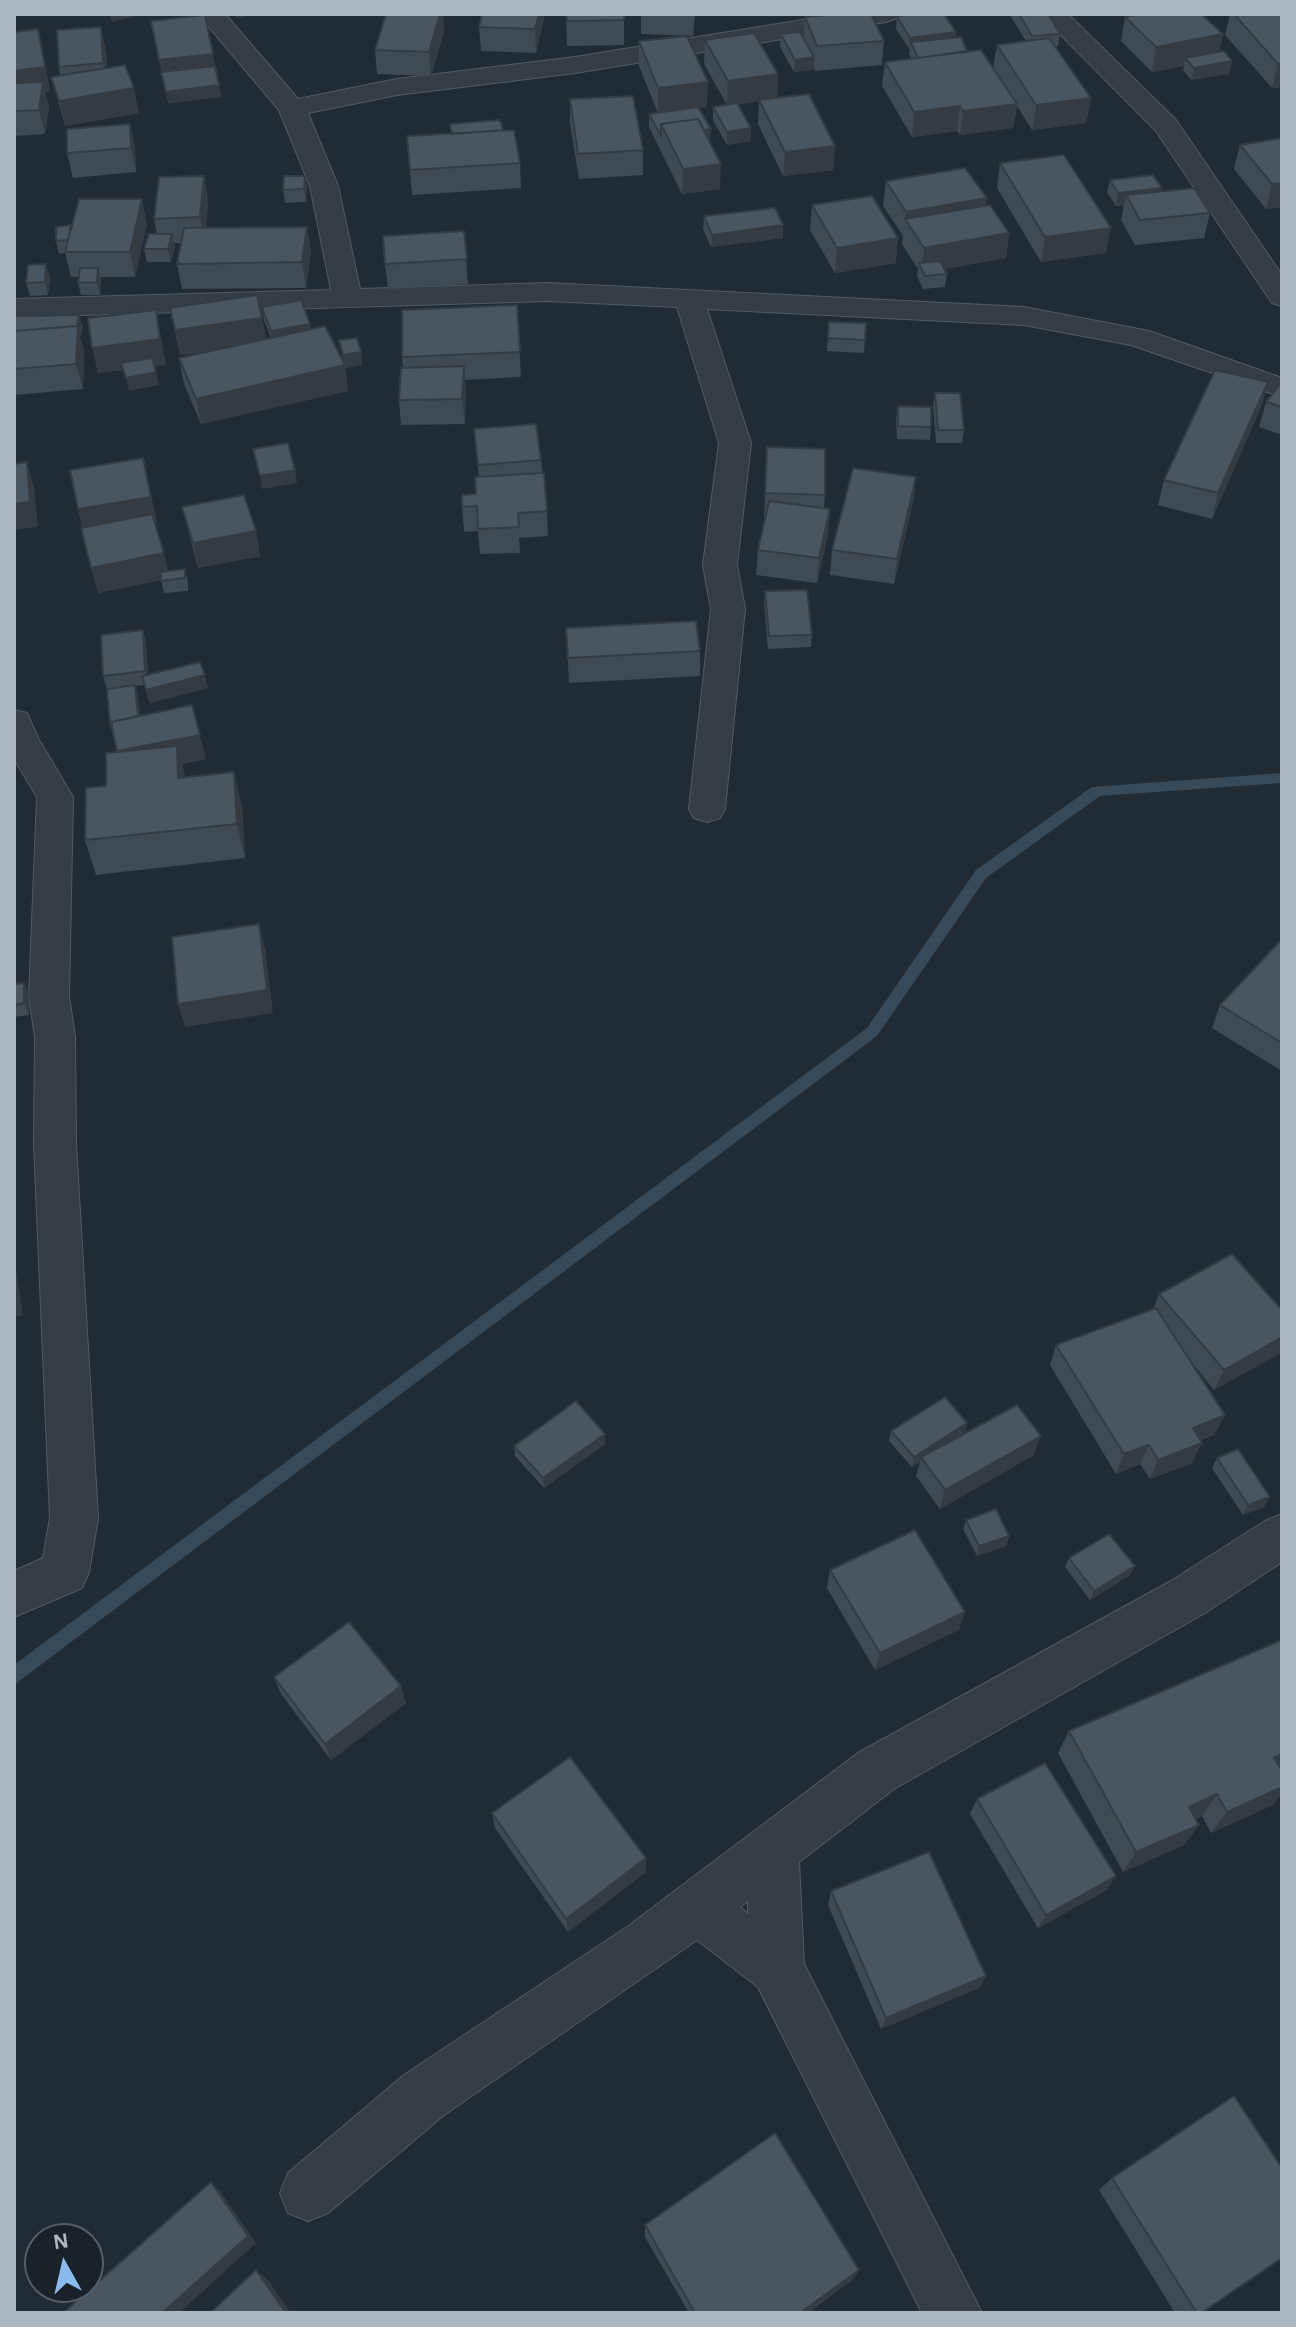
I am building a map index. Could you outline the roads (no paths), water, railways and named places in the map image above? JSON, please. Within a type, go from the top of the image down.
[{"type":"street","points":[[211,14],[292,108],[324,186],[347,298]]},
{"type":"street","points":[[292,108],[397,87],[575,65],[886,14]]},
{"type":"street","points":[[1053,14],[1166,126],[1282,297]]},
{"type":"street","points":[[14,308],[548,292],[1024,316],[1138,337],[1282,388]]},
{"type":"street","points":[[689,298],[735,443],[720,565],[728,609],[707,809]]},
{"type":"street","points":[[14,722],[20,739],[55,797],[49,996],[55,1037],[56,1176],[74,1518],[65,1572],[14,1594]]},
{"type":"street","points":[[308,2193],[424,2095],[646,1946],[876,1771],[1188,1597],[1282,1536]]},
{"type":"street","points":[[772,1850],[777,1968],[953,2313]]},
{"type":"street","points":[[696,1907],[777,1968]]},
{"type":"waterway","points":[[14,1676],[872,1032],[981,874],[1097,791],[1282,778]]}]
